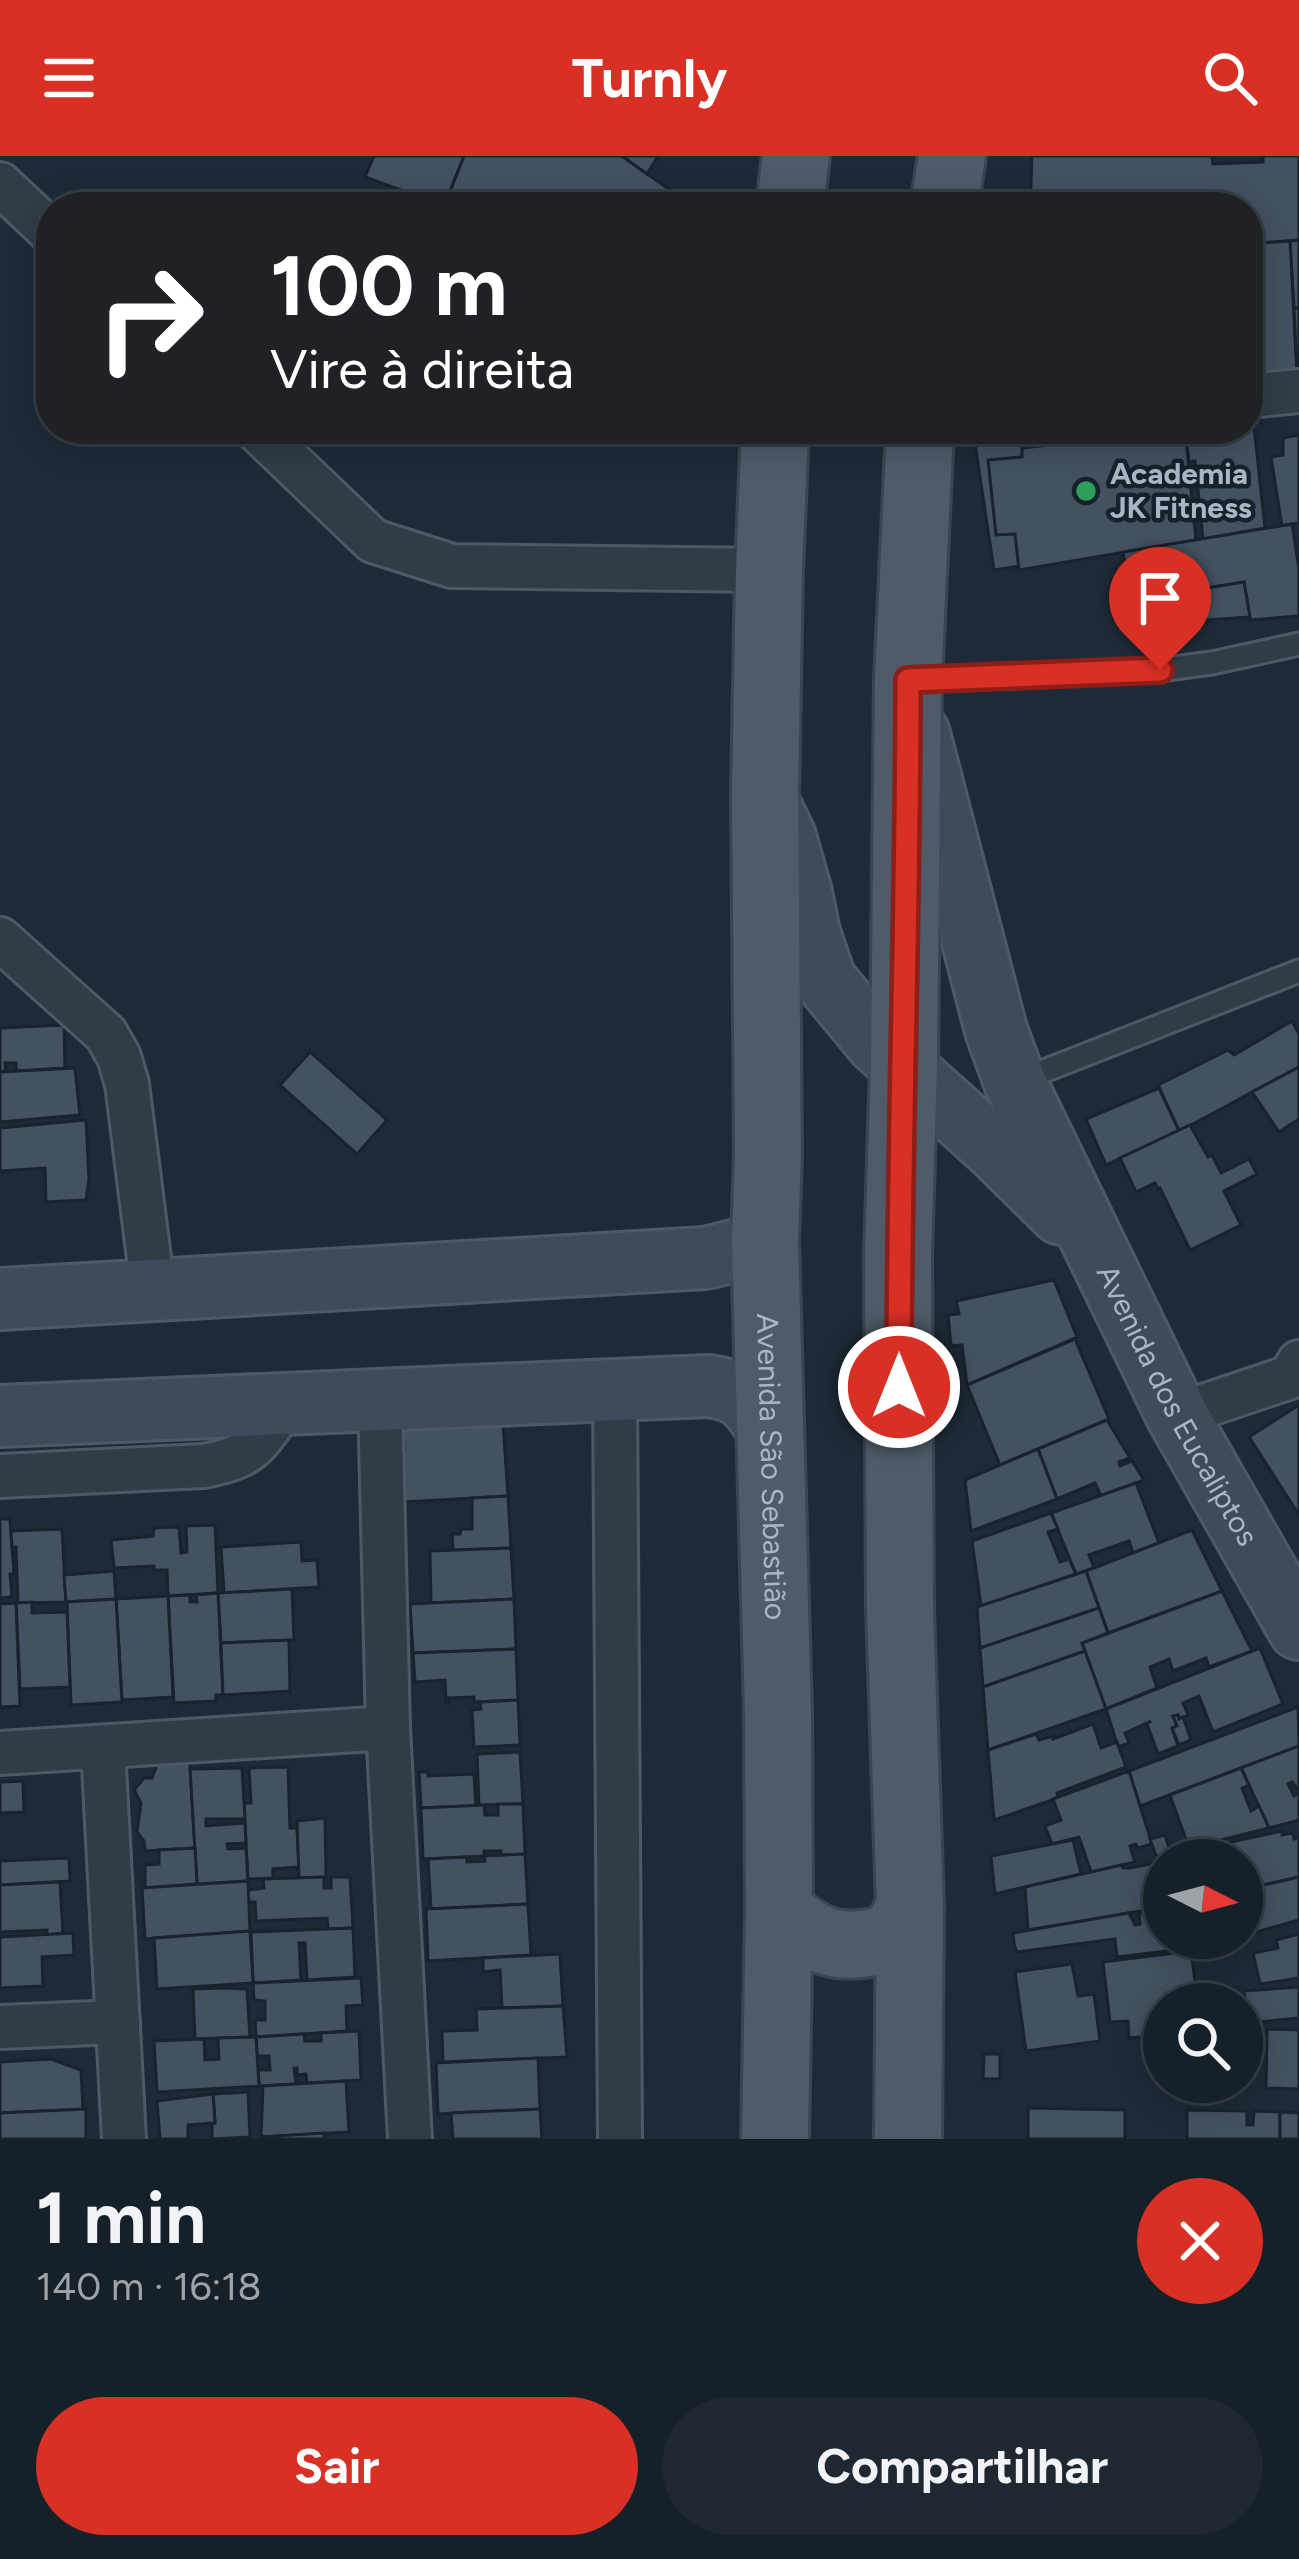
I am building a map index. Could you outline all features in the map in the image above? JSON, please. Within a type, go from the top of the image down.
[{"type":"main road","points":[[792,192],[796,156]]},
{"type":"main road","points":[[946,192],[952,156]]},
{"type":"main road","name":"Avenida São Sebastião","points":[[774,444],[765,796],[765,1240],[778,1711],[775,2139]]},
{"type":"main road","points":[[908,2139],[910,1906],[900,1609],[898,1254],[908,687],[919,444]]},
{"type":"main road","points":[[779,1912],[817,1938],[848,1946],[895,1933],[910,1906]]},
{"type":"street","points":[[0,184],[36,218]]},
{"type":"street","points":[[1263,395],[1299,391]]},
{"type":"street","points":[[272,444],[373,541],[452,566],[769,570]]},
{"type":"street","points":[[908,687],[996,1030],[1015,1082],[1092,1244]]},
{"type":"street","name":"Avenida São Sebastião","points":[[765,796],[785,837],[825,980],[877,1043],[1092,1244]]},
{"type":"street","points":[[0,939],[18,973],[106,1034],[119,1057],[127,1084],[153,1290]]},
{"type":"street","points":[[0,1300],[705,1258],[765,1240]]},
{"type":"street","name":"Avenida dos Eucaliptos","points":[[1092,1244],[1177,1415],[1299,1629]]},
{"type":"street","points":[[1177,1415],[1296,1373]]},
{"type":"street","points":[[0,1416],[707,1386],[745,1396],[770,1432]]},
{"type":"street","points":[[614,1390],[620,2139]]},
{"type":"street","points":[[380,1399],[388,1728],[410,2139]]},
{"type":"street","points":[[0,1476],[229,1461],[250,1452],[287,1403]]},
{"type":"street","points":[[0,1754],[388,1728]]},
{"type":"street","points":[[103,1748],[124,2139]]},
{"type":"street","points":[[0,2027],[118,2022]]},
{"type":"lane","points":[[908,687],[1160,670],[1299,644]]},
{"type":"lane","points":[[1015,1082],[1299,970]]},
{"type":"building","points":[[374,156],[464,156],[450,192],[406,192],[365,177]]},
{"type":"building","points":[[464,156],[622,156],[673,192],[450,192]]},
{"type":"building","points":[[622,156],[658,156],[647,174]]},
{"type":"building","points":[[1032,156],[1212,156],[1213,164],[1299,156],[1299,240],[1263,243],[1263,192],[1031,192]]},
{"type":"building","points":[[1299,240],[1299,308],[1294,308],[1290,241]]},
{"type":"building","points":[[1290,241],[1297,374],[1263,376],[1263,243]]},
{"type":"building","points":[[1294,308],[1299,308],[1299,374],[1297,374]]},
{"type":"building","points":[[1299,435],[1299,523],[1282,526],[1271,457],[1283,455],[1283,438]]},
{"type":"building","name":"Academia JK Fitness","points":[[975,444],[1181,444],[1197,539],[994,570]]},
{"type":"building","name":"Academia JK Fitness","points":[[1186,444],[1196,540],[1019,570],[1015,534],[996,535],[988,460],[1022,457],[1022,448]]},
{"type":"building","points":[[1187,444],[1256,444],[1265,528],[1203,539],[1195,461],[1189,462]]},
{"type":"building","points":[[1292,524],[1299,616],[1250,620],[1244,582],[1201,589],[1206,624],[1136,630],[1123,552]]},
{"type":"building","points":[[1244,582],[1250,617],[1206,620],[1201,589]]},
{"type":"building","points":[[1292,1021],[1299,1034],[1299,1067],[1180,1131],[1139,1149],[1179,1131],[1158,1085],[1228,1050],[1234,1055]]},
{"type":"building","points":[[64,1025],[65,1068],[16,1071],[16,1063],[5,1063],[6,1071],[0,1072],[0,1028]]},
{"type":"building","points":[[310,1052],[387,1120],[357,1154],[280,1085]]},
{"type":"building","points":[[1299,1067],[1299,1119],[1279,1132],[1252,1092]]},
{"type":"building","points":[[75,1068],[80,1115],[0,1122],[0,1072]]},
{"type":"building","points":[[1159,1088],[1179,1131],[1106,1165],[1086,1119]]},
{"type":"building","points":[[86,1120],[86,1200],[46,1202],[45,1168],[0,1171],[0,1128]]},
{"type":"building","points":[[1190,1125],[1221,1173],[1249,1159],[1257,1174],[1224,1191],[1241,1225],[1190,1250],[1160,1188],[1155,1183],[1136,1192],[1120,1158]]},
{"type":"building","points":[[1054,1280],[1077,1337],[967,1385],[962,1345],[951,1346],[948,1315],[959,1314],[956,1301]]},
{"type":"building","points":[[1075,1339],[1109,1419],[1000,1465],[967,1385]]},
{"type":"building","points":[[1299,1405],[1299,1515],[1249,1437]]},
{"type":"building","points":[[1107,1420],[1130,1458],[1119,1462],[1120,1466],[1132,1461],[1144,1480],[1101,1496],[1095,1483],[1057,1499],[1038,1449]]},
{"type":"building","points":[[503,1423],[508,1496],[404,1502],[403,1426]]},
{"type":"building","points":[[1038,1449],[1057,1499],[971,1531],[965,1480]]},
{"type":"building","points":[[1136,1483],[1159,1543],[1133,1553],[1129,1541],[1089,1555],[1094,1568],[1076,1574],[1051,1513]]},
{"type":"building","points":[[508,1496],[511,1548],[453,1550],[452,1534],[472,1529],[472,1498]]},
{"type":"building","points":[[1051,1513],[1058,1529],[1048,1532],[1060,1562],[1069,1559],[1076,1574],[981,1606],[972,1541]]},
{"type":"building","points":[[0,1519],[10,1519],[14,1574],[10,1574],[12,1597],[0,1598]]},
{"type":"building","points":[[215,1525],[218,1593],[168,1596],[167,1570],[114,1568],[111,1540],[153,1536],[154,1528],[179,1527],[181,1553],[187,1552],[186,1526]]},
{"type":"building","points":[[62,1529],[66,1602],[18,1603],[11,1531]]},
{"type":"building","points":[[1192,1530],[1222,1591],[1108,1633],[1086,1571]]},
{"type":"building","points":[[301,1542],[302,1561],[317,1560],[319,1587],[224,1593],[221,1547]]},
{"type":"building","points":[[511,1548],[514,1599],[431,1603],[430,1551]]},
{"type":"building","points":[[114,1571],[116,1599],[66,1602],[64,1575]]},
{"type":"building","points":[[1086,1571],[1099,1608],[980,1648],[977,1607]]},
{"type":"building","points":[[292,1589],[294,1640],[221,1643],[218,1593]]},
{"type":"building","points":[[1222,1591],[1252,1651],[1209,1667],[1206,1658],[1173,1671],[1169,1659],[1150,1667],[1157,1688],[1106,1709],[1082,1643]]},
{"type":"building","points":[[218,1593],[223,1695],[216,1695],[216,1701],[174,1703],[168,1596],[190,1595],[190,1602],[197,1602],[196,1595]]},
{"type":"building","points":[[168,1596],[173,1697],[122,1700],[116,1599]]},
{"type":"building","points":[[116,1599],[122,1702],[71,1705],[67,1602]]},
{"type":"building","points":[[514,1599],[516,1649],[413,1653],[410,1604]]},
{"type":"building","points":[[32,1602],[32,1613],[67,1612],[70,1687],[20,1689],[16,1603]]},
{"type":"building","points":[[16,1603],[20,1706],[0,1707],[0,1604]]},
{"type":"building","points":[[1099,1608],[1108,1633],[1082,1643],[1085,1651],[983,1687],[980,1648]]},
{"type":"building","points":[[289,1640],[290,1691],[223,1695],[221,1643]]},
{"type":"building","points":[[1260,1648],[1283,1704],[1213,1732],[1199,1696],[1183,1703],[1188,1715],[1173,1716],[1178,1746],[1158,1754],[1147,1724],[1151,1721],[1125,1733],[1129,1743],[1118,1747],[1106,1709]]},
{"type":"building","points":[[516,1649],[518,1700],[448,1698],[449,1703],[446,1702],[445,1680],[415,1682],[413,1653]]},
{"type":"building","points":[[1085,1651],[1106,1709],[988,1750],[983,1687]]},
{"type":"building","points":[[518,1700],[520,1745],[474,1747],[472,1710],[481,1709],[480,1702]]},
{"type":"building","points":[[1298,1707],[1299,1746],[1140,1806],[1129,1771]]},
{"type":"building","points":[[1178,1715],[1191,1740],[1179,1745],[1172,1728],[1177,1726],[1173,1716]]},
{"type":"building","points":[[1093,1724],[1101,1748],[1117,1742],[1126,1767],[994,1820],[988,1750],[1036,1734],[1039,1740],[1053,1739]]},
{"type":"building","points":[[1299,1746],[1299,1791],[1292,1782],[1288,1784],[1294,1796],[1299,1793],[1299,1820],[1269,1828],[1241,1768]]},
{"type":"building","points":[[520,1752],[523,1804],[479,1805],[477,1754]]},
{"type":"building","points":[[190,1763],[195,1848],[145,1851],[137,1832],[141,1803],[134,1790],[144,1778],[152,1778],[157,1765]]},
{"type":"building","points":[[288,1767],[290,1828],[297,1828],[299,1867],[273,1869],[273,1878],[248,1879],[244,1807],[251,1803],[249,1768]]},
{"type":"building","points":[[242,1768],[245,1819],[206,1819],[206,1826],[245,1823],[246,1843],[227,1844],[228,1849],[246,1848],[248,1881],[197,1884],[190,1769]]},
{"type":"building","points":[[1241,1768],[1249,1785],[1242,1788],[1251,1811],[1259,1806],[1269,1828],[1225,1839],[1186,1839],[1170,1795]]},
{"type":"building","points":[[1129,1771],[1150,1839],[1143,1839],[1143,1847],[1130,1846],[1135,1862],[1091,1872],[1079,1837],[1052,1844],[1045,1826],[1061,1820],[1053,1799]]},
{"type":"building","points":[[419,1772],[428,1772],[428,1776],[474,1774],[476,1806],[421,1808]]},
{"type":"building","points":[[23,1781],[24,1812],[0,1813],[0,1782]]},
{"type":"building","points":[[498,1804],[523,1804],[525,1854],[484,1851],[484,1856],[423,1859],[421,1808],[484,1805],[485,1815],[498,1815]]},
{"type":"building","points":[[325,1818],[326,1877],[299,1878],[297,1821]]},
{"type":"building","points":[[1282,1831],[1282,1835],[1299,1837],[1299,1877],[1263,1885],[1263,1839],[1245,1839]]},
{"type":"building","points":[[1073,1840],[1081,1874],[995,1894],[991,1856]]},
{"type":"building","points":[[195,1848],[197,1884],[145,1888],[145,1865],[159,1864],[159,1850]]},
{"type":"building","points":[[525,1854],[528,1904],[431,1909],[428,1859],[467,1857],[467,1862],[485,1861],[484,1856]]},
{"type":"building","points":[[69,1858],[70,1881],[0,1885],[0,1861]]},
{"type":"building","points":[[1122,1865],[1143,1865],[1143,1911],[1028,1930],[1025,1887]]},
{"type":"building","points":[[324,1877],[324,1888],[331,1888],[331,1877],[350,1877],[353,1928],[328,1929],[327,1918],[256,1921],[255,1902],[249,1902],[248,1890],[264,1888],[263,1879]]},
{"type":"building","points":[[1299,1877],[1299,1920],[1263,1930],[1263,1885]]},
{"type":"building","points":[[248,1881],[250,1931],[145,1939],[142,1888]]},
{"type":"building","points":[[60,1882],[63,1933],[0,1932],[0,1885]]},
{"type":"building","points":[[528,1904],[531,1955],[428,1961],[426,1909]]},
{"type":"building","points":[[1129,1913],[1135,1925],[1140,1924],[1139,1914],[1143,1913],[1143,1954],[1117,1957],[1115,1939],[1017,1952],[1014,1944],[1013,1933]]},
{"type":"building","points":[[353,1928],[355,1977],[307,1980],[305,1946],[298,1946],[300,1980],[253,1983],[251,1932]]},
{"type":"building","points":[[353,1928],[355,1977],[307,1980],[305,1943],[299,1943],[301,1980],[253,1983],[251,1932]]},
{"type":"building","points":[[250,1931],[253,1983],[157,1989],[154,1938]]},
{"type":"building","points":[[73,1933],[74,1955],[42,1957],[43,1986],[0,1988],[0,1937]]},
{"type":"building","points":[[1299,1934],[1299,1978],[1260,1983],[1254,1959],[1263,1959],[1263,1951],[1278,1948],[1276,1940]]},
{"type":"building","points":[[560,1954],[563,2006],[502,2008],[500,1970],[483,1972],[483,1958]]},
{"type":"building","points":[[1143,1957],[1192,1959],[1195,1983],[1143,1983],[1143,2037],[1129,2038],[1128,2021],[1110,2022],[1103,1962]]},
{"type":"building","points":[[1072,1964],[1078,1996],[1094,1994],[1100,2041],[1026,2051],[1015,1972]]},
{"type":"building","points":[[361,1978],[363,2005],[346,2006],[347,2031],[256,2037],[255,2020],[265,2020],[265,2001],[254,2000],[253,1983]]},
{"type":"building","points":[[1299,1987],[1299,2018],[1263,2022],[1263,1990]]},
{"type":"building","points":[[193,1989],[247,1989],[250,2037],[195,2039]]},
{"type":"building","points":[[563,2006],[567,2057],[443,2062],[442,2031],[477,2030],[476,2009]]},
{"type":"building","points":[[1267,2029],[1299,2030],[1299,2089],[1266,2088]]},
{"type":"building","points":[[359,2031],[361,2080],[307,2083],[306,2074],[297,2075],[294,2068],[296,2084],[259,2086],[258,2070],[270,2070],[269,2056],[257,2056],[256,2037],[304,2034],[305,2041],[321,2041],[321,2033]]},
{"type":"building","points":[[256,2037],[259,2086],[157,2092],[154,2041],[204,2039],[205,2060],[219,2059],[218,2038]]},
{"type":"building","points":[[984,2054],[1000,2054],[1000,2079],[983,2079]]},
{"type":"building","points":[[538,2058],[540,2109],[438,2114],[436,2063]]},
{"type":"building","points":[[51,2059],[81,2070],[83,2109],[0,2113],[0,2062]]},
{"type":"building","points":[[346,2081],[349,2132],[261,2137],[263,2086]]},
{"type":"building","points":[[248,2092],[250,2137],[212,2139],[213,2094]]},
{"type":"building","points":[[213,2094],[215,2123],[188,2125],[188,2139],[160,2139],[157,2101]]},
{"type":"building","points":[[1028,2108],[1125,2110],[1125,2139],[1028,2139]]},
{"type":"building","points":[[86,2109],[86,2139],[0,2139],[0,2113]]},
{"type":"building","points":[[540,2109],[542,2139],[453,2139],[451,2113]]},
{"type":"building","points":[[1187,2110],[1247,2111],[1247,2125],[1253,2125],[1254,2111],[1280,2112],[1280,2139],[1187,2139]]},
{"type":"building","points":[[1280,2112],[1299,2113],[1299,2139],[1280,2139]]},
{"type":"building","points":[[324,2133],[325,2139],[261,2139],[261,2137]]},
{"type":"place","name":"Academia JK Fitness","points":[[1086,491]]},
{"type":"route","points":[[899,1387],[908,680],[1160,670]]}]
